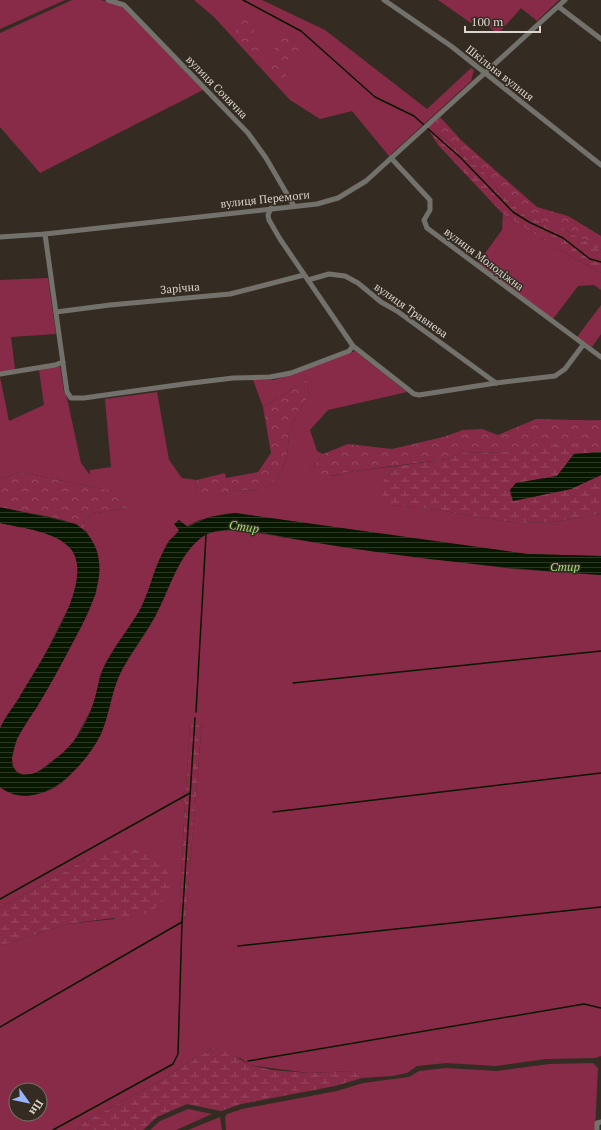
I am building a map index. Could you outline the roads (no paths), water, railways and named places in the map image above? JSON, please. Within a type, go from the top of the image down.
[{"type":"street","name":"вулиця Сонячна","points":[[108,0],[124,5],[248,133],[266,158],[294,206]]},
{"type":"street","name":"Шкільна вулиця","points":[[384,0],[485,72],[601,165]]},
{"type":"street","name":"вулиця Перемоги","points":[[0,237],[45,234],[317,204],[338,198],[366,181],[565,0]]},
{"type":"street","points":[[559,7],[601,39]]},
{"type":"street","name":"вулиця Молодіжна","points":[[391,158],[430,200],[430,210],[424,220],[427,228],[601,358]]},
{"type":"street","points":[[271,208],[268,215],[269,220],[353,346],[414,394],[419,395],[496,383],[555,376],[565,369],[583,345]]},
{"type":"street","points":[[45,234],[67,392],[71,398],[74,399],[234,378],[270,377],[291,373],[349,350],[353,346]]},
{"type":"street","name":"Зарічна","points":[[56,312],[110,305],[230,294],[304,274]]},
{"type":"street","name":"вулиця Травнева","points":[[308,280],[337,274],[351,279],[376,299],[397,311],[496,383]]},
{"type":"street","points":[[0,374],[55,365],[63,362]]},
{"type":"street","points":[[597,1130],[599,1122]]},
{"type":"water","points":[[601,452],[601,475],[571,489],[513,501],[510,490],[516,483],[557,476],[574,454]]},
{"type":"water","name":"Стир","points":[[0,507],[76,524],[90,537],[97,551],[99,567],[98,583],[87,616],[54,677],[17,740],[12,758],[12,765],[16,772],[23,774],[34,773],[46,767],[67,749],[83,728],[95,699],[104,666],[141,608],[164,549],[179,530],[174,524],[179,520],[188,527],[209,517],[235,513],[527,554],[601,556],[601,575],[524,569],[409,556],[295,539],[248,530],[222,530],[211,532],[202,537],[186,554],[174,575],[160,608],[119,676],[106,720],[94,747],[72,773],[59,784],[44,792],[30,796],[15,794],[0,787],[0,729],[38,667],[61,625],[70,603],[76,582],[77,564],[71,549],[57,538],[38,531],[0,523]]},
{"type":"waterway","points":[[243,0],[301,31],[375,97],[414,116],[424,125]]},
{"type":"waterway","points":[[427,128],[461,158],[513,212],[529,222],[563,238],[590,259],[601,262]]},
{"type":"waterway","points":[[196,712],[206,535]]},
{"type":"waterway","points":[[293,683],[601,651]]},
{"type":"waterway","points":[[53,1130],[173,1064],[178,1054],[182,922],[195,718]]},
{"type":"waterway","points":[[273,812],[601,773]]},
{"type":"waterway","points":[[0,899],[190,793]]},
{"type":"waterway","points":[[238,946],[601,907]]},
{"type":"waterway","points":[[0,1027],[182,922]]},
{"type":"waterway","points":[[248,1061],[584,1004],[601,1008]]}]
